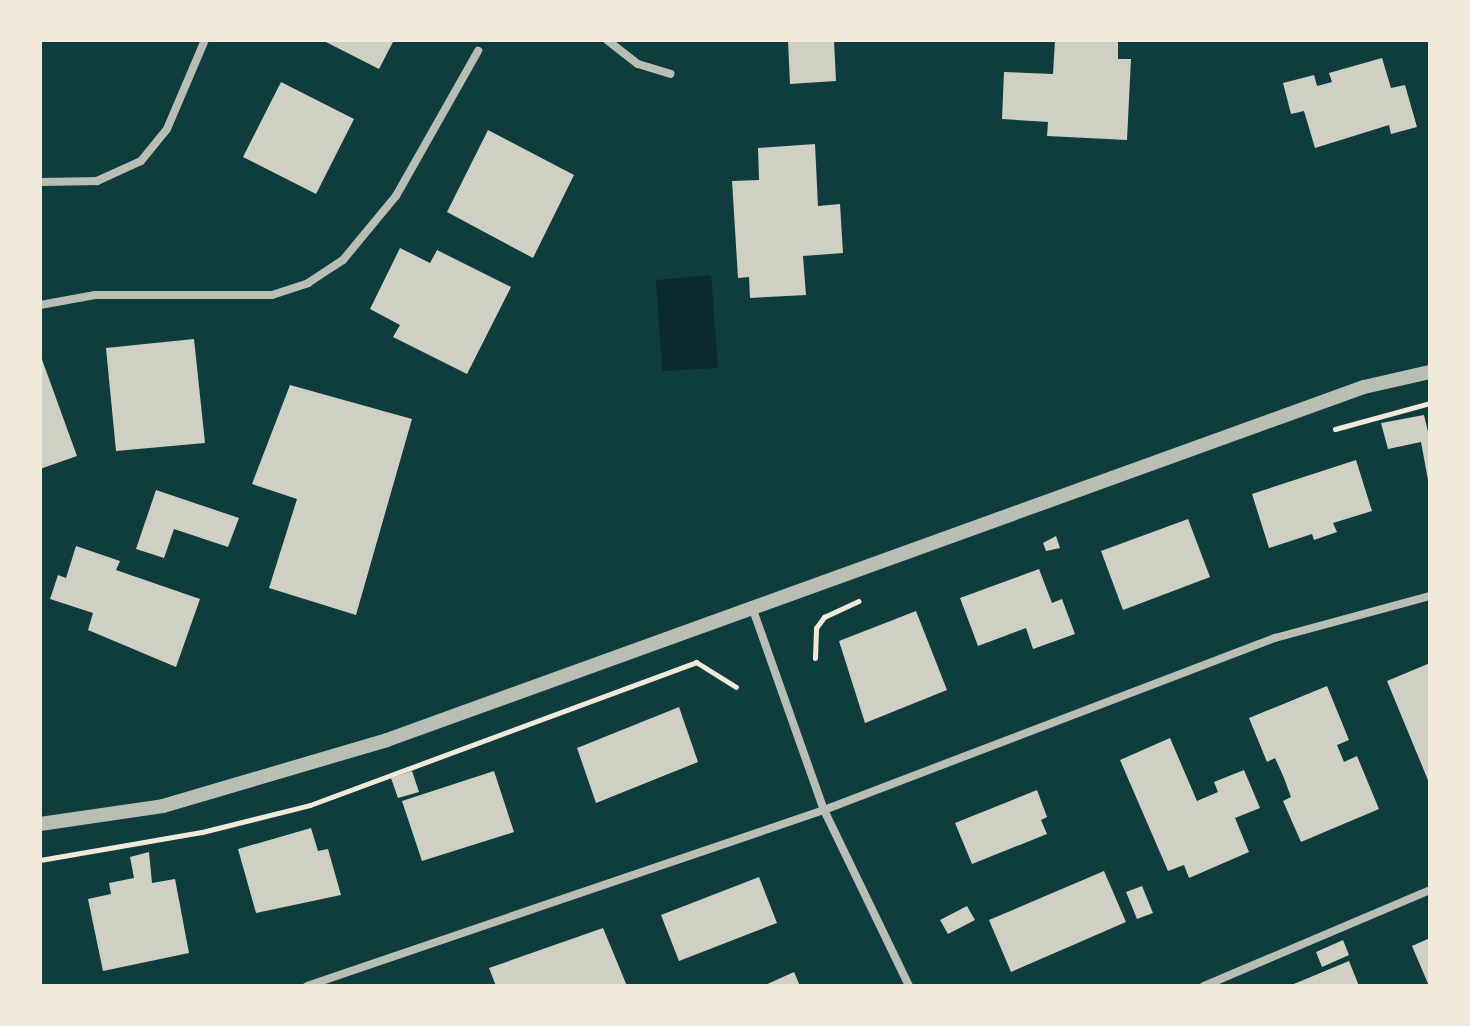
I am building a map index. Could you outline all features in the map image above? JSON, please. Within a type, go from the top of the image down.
[{"type":"street","points":[[40,182],[97,181],[141,161],[167,129],[205,40]]},
{"type":"street","points":[[607,40],[638,64],[670,74]]},
{"type":"street","points":[[40,305],[95,295],[272,295],[308,283],[343,260],[396,196],[478,51]]},
{"type":"street","points":[[40,824],[163,806],[247,783],[458,715],[752,606],[1364,387],[1430,372]]},
{"type":"street","points":[[307,986],[824,810],[1275,638],[1430,596]]},
{"type":"street","points":[[752,606],[824,810],[909,986]]},
{"type":"street","points":[[1204,986],[1430,890]]},
{"type":"water","points":[[711,275],[718,368],[662,371],[656,280]]},
{"type":"building","points":[[322,40],[394,40],[379,69]]},
{"type":"building","points":[[788,40],[834,40],[836,81],[790,84]]},
{"type":"building","points":[[1055,40],[1118,40],[1118,59],[1131,59],[1127,140],[1047,136],[1048,122],[1002,119],[1004,72],[1053,74]]},
{"type":"building","points":[[1382,58],[1391,88],[1405,85],[1417,127],[1391,134],[1389,125],[1315,148],[1304,111],[1291,114],[1283,83],[1314,75],[1317,86],[1332,82],[1329,73]]},
{"type":"building","points":[[281,82],[354,119],[316,194],[243,157]]},
{"type":"building","points":[[488,130],[574,175],[533,258],[447,212]]},
{"type":"building","points":[[815,144],[818,206],[840,204],[843,253],[803,256],[806,295],[750,298],[749,277],[738,278],[732,181],[759,180],[758,148]]},
{"type":"building","points":[[400,248],[430,263],[437,250],[511,287],[467,374],[393,337],[400,325],[370,309]]},
{"type":"building","points":[[194,339],[205,443],[116,451],[106,348]]},
{"type":"building","points":[[40,354],[77,456],[40,469]]},
{"type":"building","points":[[290,385],[412,419],[356,615],[269,588],[297,499],[252,484]]},
{"type":"building","points":[[1424,415],[1430,440],[1428,480],[1421,442],[1388,449],[1381,423]]},
{"type":"building","points":[[1356,460],[1372,511],[1333,523],[1337,532],[1314,540],[1312,534],[1269,548],[1252,494]]},
{"type":"building","points":[[156,490],[239,518],[228,547],[174,529],[164,558],[136,549]]},
{"type":"building","points":[[1188,519],[1210,577],[1123,610],[1101,551]]},
{"type":"building","points":[[1056,536],[1060,548],[1046,551],[1043,543]]},
{"type":"building","points":[[76,546],[120,561],[116,570],[200,599],[176,667],[88,630],[93,613],[50,599],[58,575],[66,578]]},
{"type":"building","points":[[1039,569],[1052,603],[1062,599],[1075,634],[1033,649],[1026,628],[978,646],[960,598]]},
{"type":"building","points":[[916,611],[947,690],[865,723],[839,641]]},
{"type":"building","points":[[1430,663],[1430,785],[1387,681]]},
{"type":"building","points":[[1327,686],[1349,740],[1337,745],[1344,762],[1357,756],[1379,809],[1301,842],[1283,801],[1291,797],[1284,778],[1275,758],[1267,762],[1249,718]]},
{"type":"building","points":[[679,707],[698,762],[596,803],[577,748]]},
{"type":"building","points":[[1170,738],[1197,801],[1218,792],[1214,782],[1244,770],[1260,808],[1235,818],[1249,852],[1189,878],[1184,865],[1168,871],[1120,760]]},
{"type":"building","points":[[412,771],[419,792],[398,798],[391,778]]},
{"type":"building","points":[[494,771],[514,832],[422,861],[402,801]]},
{"type":"building","points":[[1037,790],[1047,817],[1041,820],[1047,834],[972,864],[955,823]]},
{"type":"building","points":[[311,828],[318,851],[328,849],[341,895],[256,913],[238,849]]},
{"type":"building","points":[[149,852],[152,883],[175,879],[189,953],[103,971],[88,899],[111,894],[109,883],[134,878],[130,857]]},
{"type":"building","points":[[1104,871],[1126,922],[1011,972],[989,920]]},
{"type":"building","points":[[759,877],[777,923],[679,961],[661,915]]},
{"type":"building","points":[[1142,886],[1153,913],[1137,919],[1126,892]]},
{"type":"building","points":[[967,906],[975,920],[948,934],[940,920]]},
{"type":"building","points":[[603,928],[627,986],[496,986],[489,968]]},
{"type":"building","points":[[1430,938],[1430,986],[1429,986],[1412,946]]},
{"type":"building","points":[[1343,940],[1349,955],[1322,967],[1316,952]]},
{"type":"building","points":[[1349,961],[1359,986],[1289,986]]},
{"type":"building","points":[[794,972],[800,986],[763,986]]}]
